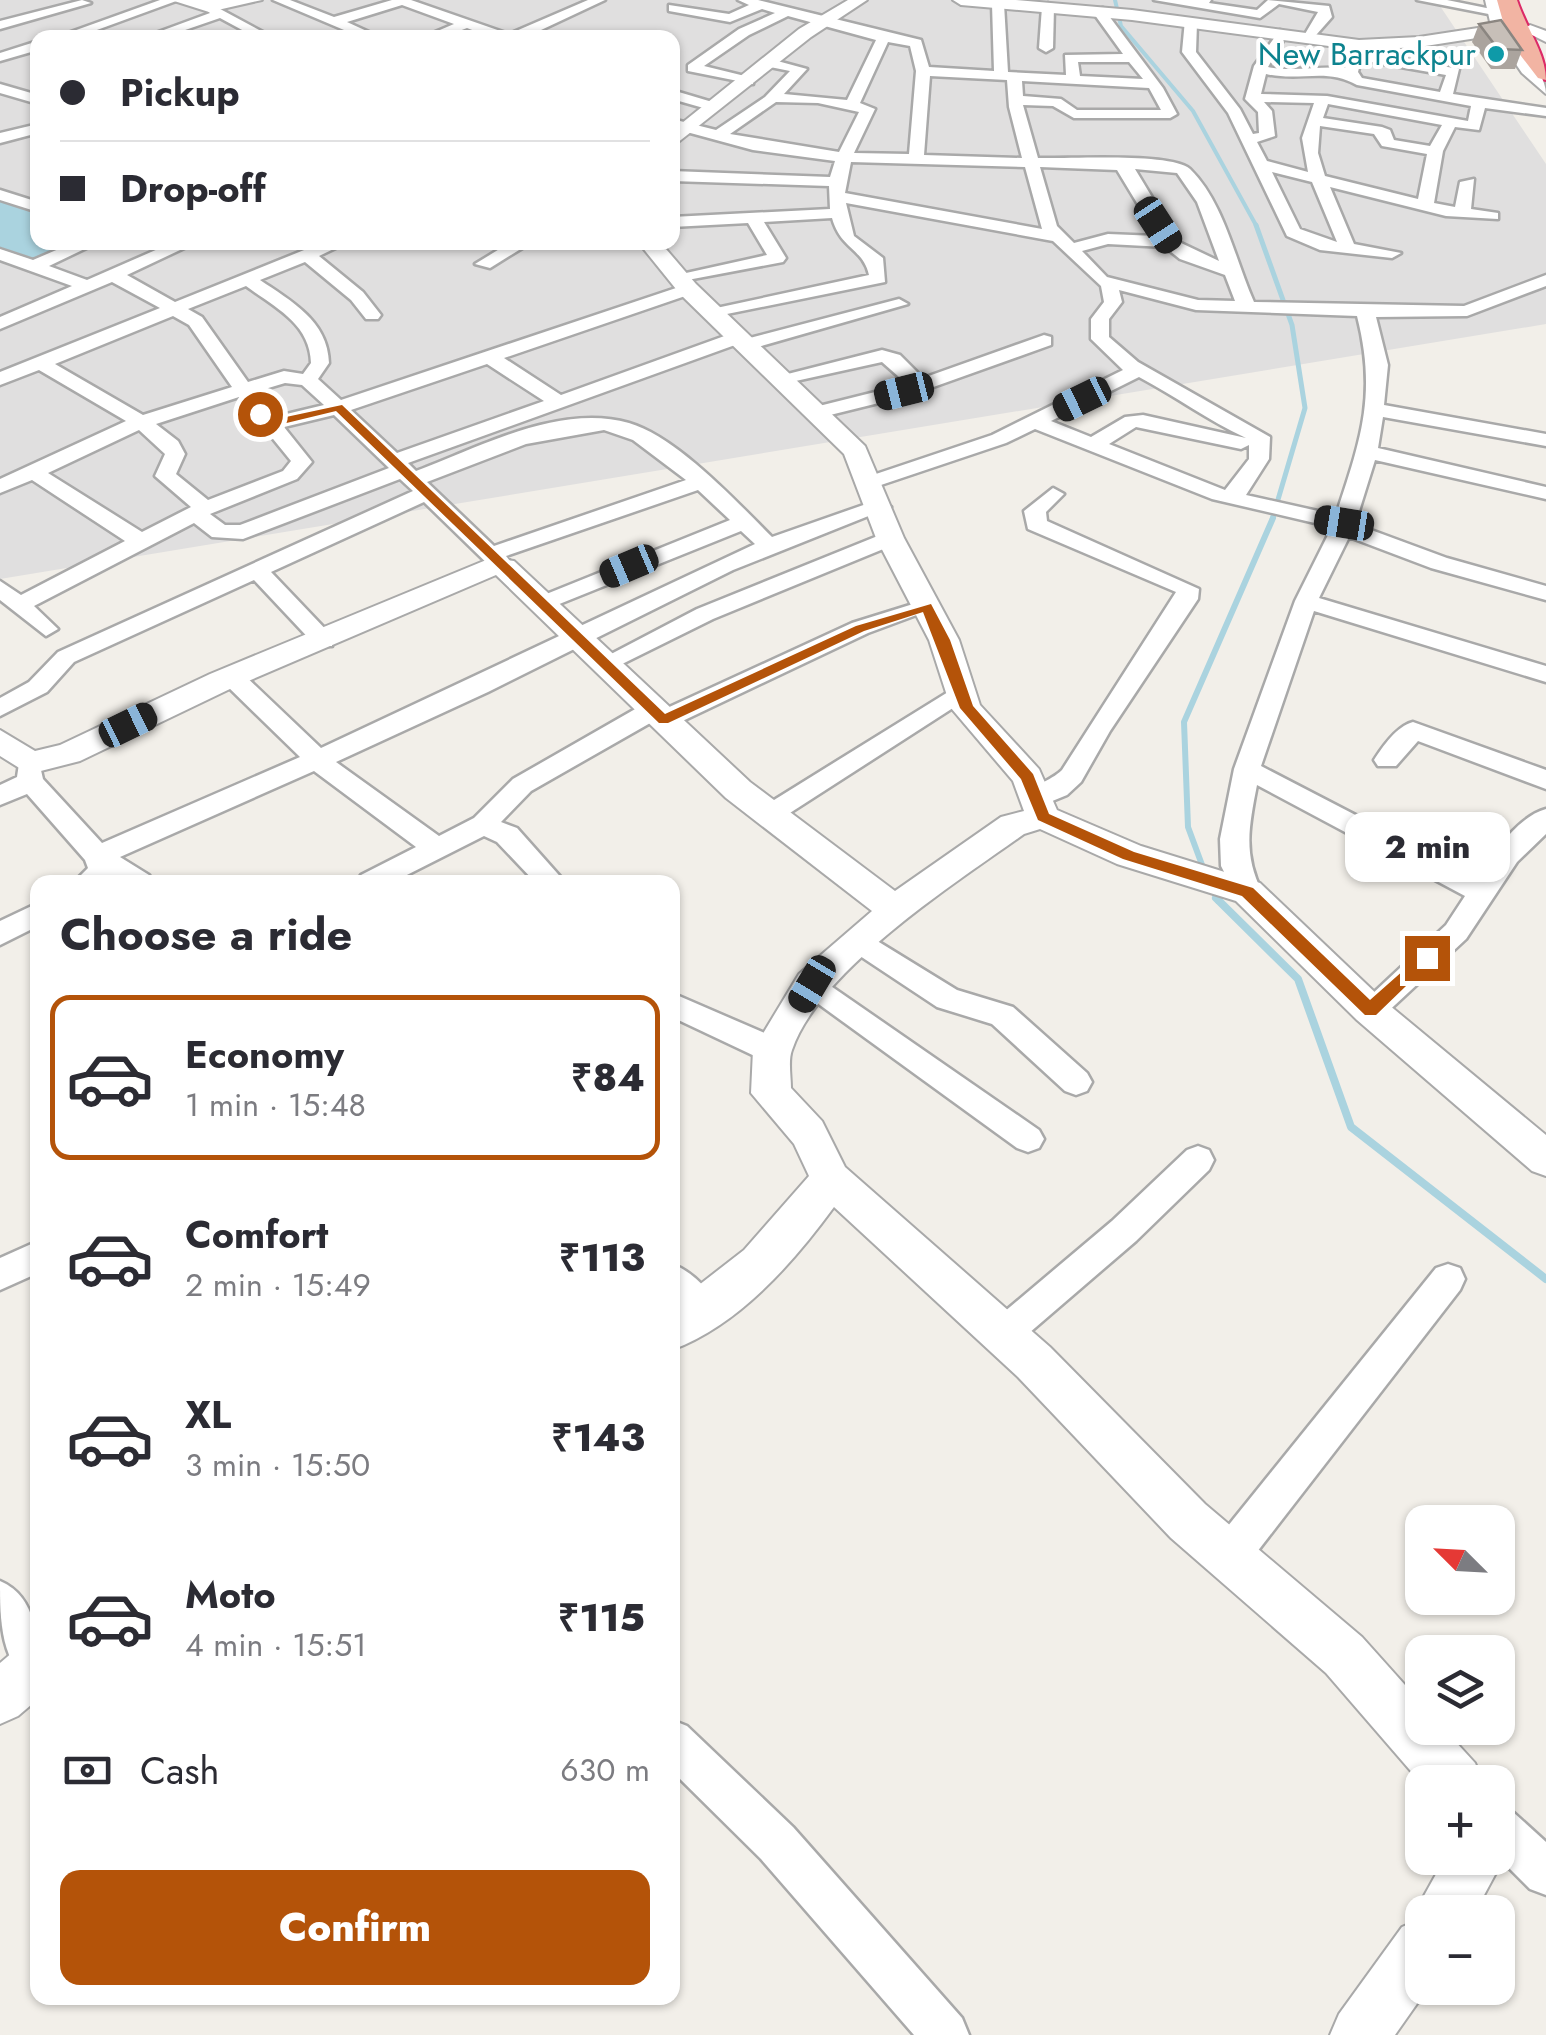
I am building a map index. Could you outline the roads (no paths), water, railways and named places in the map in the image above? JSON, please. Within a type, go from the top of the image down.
[{"type":"highway","points":[[1505,9],[1538,34],[1546,55]]},
{"type":"highway","points":[[1505,9],[1523,46],[1546,73]]},
{"type":"street","points":[[0,26],[84,4],[78,0]]},
{"type":"street","points":[[84,30],[176,0],[214,11],[252,30]]},
{"type":"street","points":[[168,30],[254,0]]},
{"type":"street","points":[[279,0],[354,30]]},
{"type":"street","points":[[332,22],[400,0],[485,30]]},
{"type":"street","points":[[531,30],[599,0]]},
{"type":"street","points":[[744,0],[884,37],[914,40],[921,53],[923,71],[916,158]]},
{"type":"street","points":[[825,0],[852,5]]},
{"type":"street","points":[[962,0],[1103,12],[1198,9],[1260,14],[1278,0],[1324,8],[1325,18],[1308,39]]},
{"type":"street","points":[[1160,0],[1280,34],[1454,72],[1445,97]]},
{"type":"street","points":[[1423,0],[1505,9]]},
{"type":"street","points":[[998,4],[1008,73],[1054,236]]},
{"type":"street","points":[[1038,4],[1046,48]]},
{"type":"street","points":[[558,5],[577,10]]},
{"type":"street","points":[[674,8],[730,18],[761,5]]},
{"type":"street","points":[[680,124],[714,106],[852,5]]},
{"type":"street","points":[[1198,9],[1189,52],[1250,139],[1294,232],[1320,245],[1392,253]]},
{"type":"street","points":[[1357,50],[1419,42],[1505,9]]},
{"type":"street","points":[[1505,9],[1519,60],[1546,89]]},
{"type":"street","points":[[693,68],[744,32],[787,12]]},
{"type":"street","points":[[1096,130],[1170,114],[1103,12]]},
{"type":"street","points":[[450,30],[467,24]]},
{"type":"street","points":[[544,25],[557,30]]},
{"type":"street","points":[[0,26],[30,39]]},
{"type":"street","points":[[242,30],[248,28]]},
{"type":"street","points":[[1252,99],[1260,69],[1280,34]]},
{"type":"street","points":[[853,104],[884,37]]},
{"type":"street","points":[[0,57],[30,46]]},
{"type":"street","points":[[1357,50],[1351,72],[1357,81],[1546,112]]},
{"type":"street","points":[[1074,79],[1070,58],[1130,58]]},
{"type":"street","points":[[718,136],[773,98],[800,68],[770,63]]},
{"type":"street","points":[[680,65],[748,81]]},
{"type":"street","points":[[1260,69],[1291,76],[1309,70],[1351,72]]},
{"type":"street","points":[[923,71],[1153,84]]},
{"type":"street","points":[[0,88],[30,97]]},
{"type":"street","points":[[680,96],[714,106]]},
{"type":"street","points":[[713,314],[879,278],[874,258],[846,238],[837,197],[841,157],[867,112],[853,104],[773,98]]},
{"type":"street","points":[[1250,139],[1266,137],[1268,124],[1265,111],[1252,99]]},
{"type":"street","points":[[1252,99],[1322,100],[1474,126],[1479,103]]},
{"type":"street","points":[[1016,100],[1056,102],[1096,130],[1112,165],[1132,173],[1170,242],[1188,257],[1232,272]]},
{"type":"street","points":[[1322,100],[1310,140],[1316,178],[1344,228],[1347,248]]},
{"type":"street","points":[[1315,121],[1385,133],[1383,147],[1435,150]]},
{"type":"street","points":[[1425,206],[1435,150],[1451,122]]},
{"type":"street","points":[[680,125],[718,136],[841,157],[1031,165],[1147,163],[1183,170],[1205,202],[1247,308]]},
{"type":"street","points":[[0,138],[30,130]]},
{"type":"street","points":[[1026,145],[1057,145]]},
{"type":"street","points":[[878,180],[882,158]]},
{"type":"street","points":[[1259,164],[1316,178],[1368,184],[1425,206],[1492,216]]},
{"type":"street","points":[[680,177],[878,203],[1054,236],[1095,278],[1169,294],[1184,304],[1467,310],[1546,280]]},
{"type":"street","points":[[1462,213],[1468,182]]},
{"type":"street","points":[[878,203],[878,188],[948,197]]},
{"type":"street","points":[[0,195],[30,204]]},
{"type":"street","points":[[680,222],[753,218],[837,197]]},
{"type":"street","points":[[270,424],[338,408],[493,359],[677,277],[777,258],[753,218]]},
{"type":"street","points":[[1070,249],[1108,238],[1170,242]]},
{"type":"street","points":[[0,271],[70,250]]},
{"type":"street","points":[[0,324],[171,250]]},
{"type":"street","points":[[0,379],[321,250]]},
{"type":"street","points":[[484,264],[509,250]]},
{"type":"street","points":[[655,250],[713,314],[856,451],[966,708],[1028,777],[1039,807],[1176,871],[1248,892]]},
{"type":"street","points":[[0,254],[87,286]]},
{"type":"street","points":[[307,256],[357,296],[372,315]]},
{"type":"street","points":[[22,603],[201,510],[299,470],[302,462],[298,452],[240,387],[210,339],[180,309],[113,275]]},
{"type":"street","points":[[248,280],[297,315],[316,336],[320,363],[308,380]]},
{"type":"street","points":[[1110,284],[1113,302],[1100,318],[1100,339],[1138,368],[1183,392],[1202,410],[1252,429],[1260,436],[1261,448],[1233,499]]},
{"type":"street","points":[[0,708],[38,687],[66,657],[256,570],[410,476],[558,401],[741,341],[899,304]]},
{"type":"street","points":[[1366,310],[1379,365],[1368,452],[1344,525],[1306,600],[1248,770],[1233,838],[1234,866],[1248,892],[1370,1010],[1546,1158]]},
{"type":"street","points":[[818,412],[920,386],[1044,341]]},
{"type":"street","points":[[782,378],[882,356],[893,359],[920,386]]},
{"type":"street","points":[[493,359],[558,401]]},
{"type":"street","points":[[40,363],[141,422],[171,445],[175,454],[165,476],[220,532],[243,532],[537,436],[590,424],[631,430],[700,483],[768,545]]},
{"type":"street","points":[[0,740],[30,772],[93,869],[210,802],[319,760],[482,686],[575,636],[938,462],[1036,422],[1138,368]]},
{"type":"street","points":[[0,487],[141,422],[240,387],[284,377],[308,380],[658,715],[770,814],[897,911]]},
{"type":"street","points":[[1374,409],[1546,440]]},
{"type":"street","points":[[1093,445],[1132,421],[1143,421],[1261,448]]},
{"type":"street","points":[[1036,422],[1233,499],[1344,525],[1457,569],[1546,592]]},
{"type":"street","points":[[1368,452],[1546,494]]},
{"type":"street","points":[[33,472],[140,540]]},
{"type":"street","points":[[0,796],[30,772],[232,677],[324,641],[497,560],[700,483]]},
{"type":"street","points":[[1053,494],[1034,512],[1036,524],[1188,589],[1187,599],[1098,729],[1072,776],[1039,807],[914,894],[812,984],[772,1050],[771,1093],[808,1133],[830,1179],[1003,1334],[1188,1522],[1344,1655],[1441,1765]]},
{"type":"street","points":[[542,604],[745,522]]},
{"type":"street","points":[[604,664],[705,614],[890,538]]},
{"type":"street","points":[[256,570],[324,641]]},
{"type":"street","points":[[0,588],[22,603],[46,630]]},
{"type":"street","points":[[1306,600],[1546,674]]},
{"type":"street","points":[[384,875],[483,825],[522,785],[658,715],[860,628],[926,607]]},
{"type":"street","points":[[232,677],[319,760],[435,847]]},
{"type":"street","points":[[770,814],[962,692]]},
{"type":"street","points":[[1387,760],[1412,730],[1546,780]]},
{"type":"street","points":[[1248,770],[1482,893]]},
{"type":"street","points":[[1370,1010],[1456,932],[1507,855],[1546,818]]},
{"type":"street","points":[[483,825],[507,834],[545,875]]},
{"type":"street","points":[[0,934],[30,917]]},
{"type":"street","points":[[861,942],[947,1000],[1002,1016],[1076,1082]]},
{"type":"street","points":[[812,984],[1028,1140]]},
{"type":"street","points":[[680,1008],[772,1050]]},
{"type":"street","points":[[1003,1334],[1124,1231],[1198,1160]]},
{"type":"street","points":[[689,1322],[807,1212],[830,1179]]},
{"type":"street","points":[[0,1275],[30,1260]]},
{"type":"street","points":[[1229,1556],[1448,1278]]},
{"type":"street","points":[[0,1601],[30,1652]]},
{"type":"street","points":[[0,1698],[30,1670]]},
{"type":"street","points":[[680,1749],[777,1844],[945,2035]]},
{"type":"street","points":[[1515,1843],[1546,1873]]},
{"type":"street","points":[[1360,2035],[1405,1971]]},
{"type":"water","points":[[0,198],[30,208],[30,250],[68,250],[42,261],[0,247]]},
{"type":"waterway","points":[[1115,0],[1121,26],[1193,111],[1256,226]]},
{"type":"waterway","points":[[1256,226],[1292,325],[1305,408],[1272,520]]},
{"type":"waterway","points":[[1205,873],[1188,827],[1184,722],[1273,518]]},
{"type":"waterway","points":[[1211,886],[1217,899]]},
{"type":"waterway","points":[[1217,899],[1298,979],[1351,1127],[1546,1279]]},
{"type":"place","name":"New Barrackpur","points":[[1496,54]]}]
